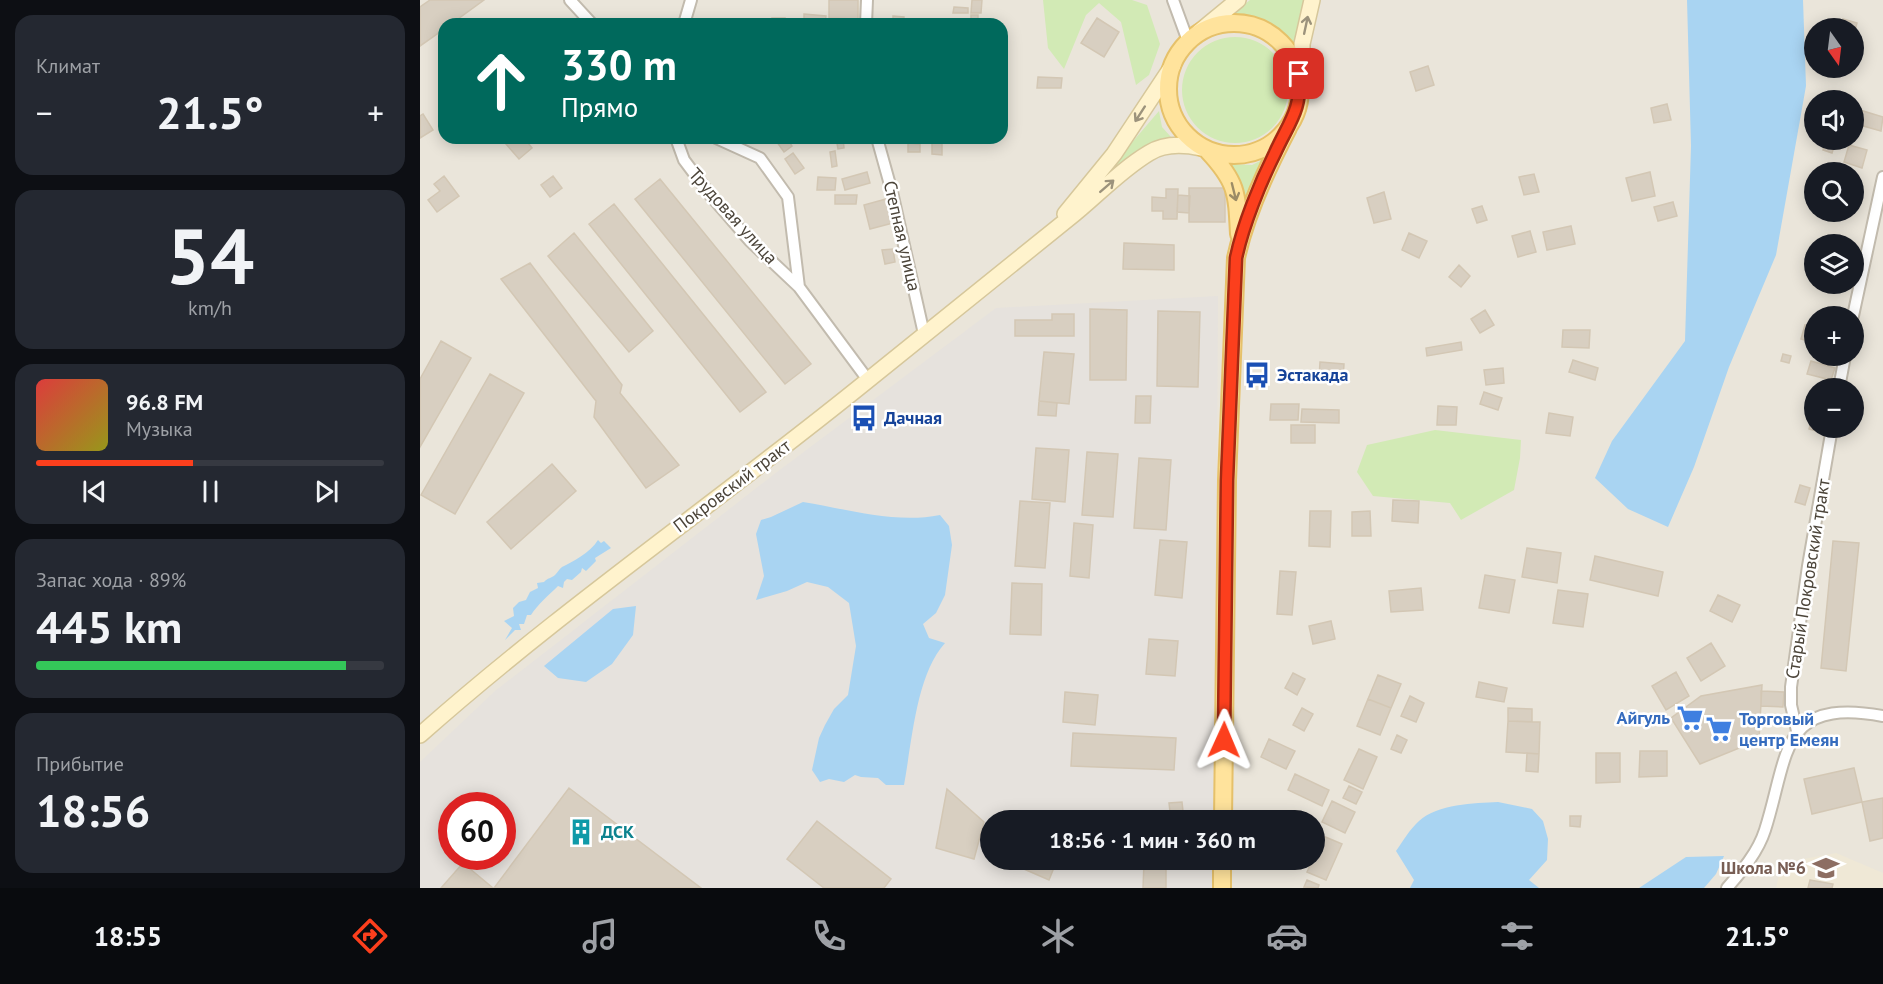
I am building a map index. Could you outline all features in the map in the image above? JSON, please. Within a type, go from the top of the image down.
[{"type":"main road","points":[[1046,237],[1114,154],[1173,65],[1179,52],[1238,0]]},
{"type":"main road","points":[[1240,241],[1275,153],[1297,111],[1301,93],[1302,44],[1312,0]]},
{"type":"main road","points":[[1194,37],[1216,25],[1234,22],[1252,24],[1268,32],[1282,43],[1293,57],[1299,74],[1301,93]]},
{"type":"main road","points":[[1173,65],[1168,85],[1176,122],[1186,136],[1205,150],[1226,171],[1233,185],[1238,208],[1240,241],[1234,290],[1227,480],[1223,810]]},
{"type":"main road","points":[[1046,237],[1151,151],[1185,144],[1232,156],[1251,153],[1272,143],[1288,128]]},
{"type":"main road","name":"Покровский тракт","points":[[420,735],[508,659],[868,380],[1046,237]]},
{"type":"main road","points":[[1222,870],[1222,888]]},
{"type":"street","points":[[570,0],[586,18]]},
{"type":"street","points":[[686,18],[691,0]]},
{"type":"street","points":[[866,18],[867,0]]},
{"type":"street","points":[[1173,0],[1194,37]]},
{"type":"street","name":"Трудовая улица","points":[[678,144],[684,160],[711,196],[750,241],[799,287],[868,380]]},
{"type":"street","name":"Трудовая улица","points":[[729,144],[760,159],[788,197],[799,287]]},
{"type":"street","name":"Степная улица","points":[[879,144],[892,192],[924,334]]},
{"type":"street","points":[[1855,306],[1883,177]]},
{"type":"street","name":"Старый Покровский тракт","points":[[1797,731],[1791,705],[1791,687],[1808,566],[1830,438]]},
{"type":"street","points":[[1727,888],[1744,869],[1761,840],[1781,767],[1797,731],[1809,721],[1827,715],[1850,712],[1883,716]]},
{"type":"shaded area","points":[[420,0],[1883,0],[1883,888],[420,888]]},
{"type":"shaded area","points":[[1218,296],[1215,810],[980,810],[980,870],[1214,870],[1214,888],[420,888],[420,762],[495,691],[777,472],[996,308]]},
{"type":"shaded area","name":"Школа №6","points":[[1836,853],[1883,873],[1883,888],[1776,888],[1782,863]]},
{"type":"green space","points":[[1043,0],[1132,0],[1147,5],[1160,44],[1149,75],[1136,85],[1121,22],[1099,3],[1086,15],[1064,69],[1048,48]]},
{"type":"green space","points":[[1250,0],[1314,0],[1300,54],[1279,32],[1229,17]]},
{"type":"green space","points":[[1235,37],[1255,41],[1273,52],[1284,70],[1288,90],[1284,110],[1273,128],[1255,139],[1235,143],[1215,139],[1197,128],[1186,110],[1182,90],[1186,70],[1197,52],[1215,41]]},
{"type":"green space","points":[[1159,111],[1162,127],[1171,137],[1098,182]]},
{"type":"green space","points":[[1270,156],[1247,217],[1231,164],[1252,165]]},
{"type":"green space","points":[[1435,430],[1521,440],[1514,490],[1461,520],[1450,503],[1373,496],[1357,472],[1367,445]]},
{"type":"water","points":[[1687,0],[1803,0],[1806,86],[1776,255],[1729,367],[1694,467],[1668,527],[1628,509],[1595,478],[1612,441],[1685,341],[1691,146]]},
{"type":"water","points":[[803,502],[888,517],[940,515],[949,526],[952,545],[945,595],[936,613],[923,624],[929,638],[945,643],[927,673],[921,691],[904,785],[886,785],[878,778],[855,775],[844,782],[829,779],[820,782],[812,770],[819,738],[825,725],[834,709],[848,695],[856,646],[849,603],[828,587],[807,582],[787,591],[756,600],[764,576],[756,534],[761,520]]},
{"type":"water","points":[[598,540],[601,543],[604,541],[611,548],[595,558],[596,561],[586,571],[582,568],[572,580],[567,579],[563,588],[558,586],[531,615],[527,615],[524,624],[519,624],[521,630],[515,630],[505,640],[512,628],[504,621],[514,616],[513,608],[519,602],[526,600],[530,592],[538,588],[537,583],[554,576],[562,567],[586,553]]},
{"type":"water","points":[[636,606],[633,635],[612,664],[586,682],[558,678],[544,666],[613,609]]},
{"type":"water","points":[[1498,802],[1532,809],[1543,821],[1548,839],[1547,860],[1529,880],[1539,888],[1410,888],[1414,880],[1396,851],[1416,824],[1427,815],[1446,808]]},
{"type":"water","points":[[1724,856],[1716,874],[1704,888],[1639,888],[1686,857]]},
{"type":"building","points":[[430,0],[484,0],[459,18],[438,18],[438,33],[420,46],[420,7]]},
{"type":"building","points":[[829,0],[858,0],[858,18],[829,18]]},
{"type":"building","points":[[972,0],[982,0],[981,13],[971,13]]},
{"type":"building","points":[[954,7],[968,8],[968,13],[953,13]]},
{"type":"building","points":[[804,14],[826,16],[826,18],[804,18]]},
{"type":"building","points":[[1097,18],[1119,32],[1104,57],[1081,43]]},
{"type":"building","points":[[1428,66],[1434,85],[1416,91],[1410,72]]},
{"type":"building","points":[[1038,77],[1062,78],[1061,88],[1037,88]]},
{"type":"building","points":[[1667,104],[1671,120],[1654,123],[1651,108]]},
{"type":"building","points":[[1864,111],[1883,117],[1881,131],[1864,126]]},
{"type":"building","points":[[423,114],[433,130],[420,138],[420,116]]},
{"type":"building","points":[[506,144],[529,144],[532,148],[519,159]]},
{"type":"building","points":[[778,144],[791,144],[792,146],[784,152]]},
{"type":"building","points":[[837,144],[844,144],[844,148],[838,149]]},
{"type":"building","points":[[908,144],[920,144],[920,152],[908,152]]},
{"type":"building","points":[[932,144],[942,144],[942,155],[932,154]]},
{"type":"building","points":[[1848,150],[1867,150],[1864,162],[1844,162]]},
{"type":"building","points":[[835,151],[837,166],[832,167],[830,152]]},
{"type":"building","points":[[793,153],[804,168],[795,174],[785,159]]},
{"type":"building","points":[[867,172],[870,183],[845,190],[842,179]]},
{"type":"building","points":[[1650,172],[1655,196],[1632,201],[1626,178]]},
{"type":"building","points":[[1534,174],[1539,192],[1524,195],[1519,177]]},
{"type":"building","points":[[444,176],[459,196],[437,212],[428,200],[440,191],[434,184]]},
{"type":"building","points":[[553,176],[562,188],[550,197],[541,185]]},
{"type":"building","points":[[818,177],[836,178],[835,190],[817,190]]},
{"type":"building","points":[[660,179],[811,364],[785,384],[635,199]]},
{"type":"building","points":[[1189,188],[1225,188],[1225,222],[1189,222]]},
{"type":"building","points":[[1166,189],[1178,189],[1177,219],[1163,219],[1163,211],[1152,211],[1152,197],[1166,198]]},
{"type":"building","points":[[1384,192],[1391,219],[1374,223],[1367,198]]},
{"type":"building","points":[[835,195],[857,195],[856,204],[835,204]]},
{"type":"building","points":[[1178,195],[1190,196],[1189,213],[1177,212]]},
{"type":"building","points":[[886,199],[893,223],[870,229],[864,205]]},
{"type":"building","points":[[1673,202],[1677,216],[1658,221],[1654,207]]},
{"type":"building","points":[[614,204],[766,392],[740,412],[589,224]]},
{"type":"building","points":[[1482,206],[1487,220],[1477,223],[1472,209]]},
{"type":"building","points":[[1571,226],[1575,244],[1547,250],[1543,232]]},
{"type":"building","points":[[1530,231],[1536,252],[1518,257],[1512,236]]},
{"type":"building","points":[[574,233],[653,331],[629,352],[548,256]]},
{"type":"building","points":[[1409,233],[1427,241],[1419,258],[1402,250]]},
{"type":"building","points":[[1124,243],[1174,245],[1174,270],[1123,269]]},
{"type":"building","points":[[893,249],[895,262],[885,264],[882,250]]},
{"type":"building","points":[[530,263],[622,385],[620,393],[679,465],[646,488],[594,417],[596,401],[501,279]]},
{"type":"building","points":[[1459,265],[1470,276],[1461,287],[1449,277]]},
{"type":"building","points":[[1090,309],[1127,310],[1126,380],[1090,380]]},
{"type":"building","points":[[1485,310],[1494,325],[1480,333],[1471,319]]},
{"type":"building","points":[[1158,311],[1200,312],[1198,387],[1157,386]]},
{"type":"building","points":[[1052,314],[1074,314],[1074,336],[1015,336],[1015,320],[1052,320]]},
{"type":"building","points":[[1563,330],[1590,330],[1589,348],[1562,347]]},
{"type":"building","points":[[441,341],[471,358],[420,447],[420,379]]},
{"type":"building","points":[[1461,342],[1462,350],[1427,356],[1426,348]]},
{"type":"building","points":[[1044,352],[1074,354],[1069,404],[1039,401]]},
{"type":"building","points":[[1783,354],[1791,356],[1789,363],[1781,361]]},
{"type":"building","points":[[1573,360],[1598,368],[1595,380],[1569,372]]},
{"type":"building","points":[[1320,362],[1344,364],[1343,380],[1319,378]]},
{"type":"building","points":[[1809,366],[1835,368],[1832,378],[1807,374]]},
{"type":"building","points":[[1503,368],[1504,383],[1486,385],[1484,370]]},
{"type":"building","points":[[490,374],[524,393],[455,514],[421,495]]},
{"type":"building","points":[[1484,392],[1502,398],[1498,410],[1480,404]]},
{"type":"building","points":[[1136,396],[1151,396],[1150,423],[1135,423]]},
{"type":"building","points":[[1039,401],[1057,403],[1056,416],[1038,415]]},
{"type":"building","points":[[1271,404],[1299,404],[1298,420],[1270,420]]},
{"type":"building","points":[[1438,406],[1457,407],[1456,425],[1437,425]]},
{"type":"building","points":[[1302,409],[1339,410],[1339,423],[1301,422]]},
{"type":"building","points":[[1549,413],[1573,417],[1570,436],[1546,433]]},
{"type":"building","points":[[1291,425],[1315,425],[1315,443],[1291,443]]},
{"type":"building","points":[[1036,448],[1069,450],[1065,502],[1032,499]]},
{"type":"building","points":[[1087,452],[1118,454],[1113,517],[1082,515]]},
{"type":"building","points":[[1139,458],[1171,460],[1166,530],[1134,528]]},
{"type":"building","points":[[552,464],[576,491],[511,549],[487,522]]},
{"type":"building","points":[[1800,485],[1810,488],[1805,505],[1795,502]]},
{"type":"building","points":[[1393,500],[1419,501],[1418,523],[1392,521]]},
{"type":"building","points":[[1020,501],[1050,503],[1045,568],[1015,566]]},
{"type":"building","points":[[1310,511],[1331,511],[1330,547],[1309,546]]},
{"type":"building","points":[[1370,511],[1371,536],[1352,536],[1352,512]]},
{"type":"building","points":[[1074,523],[1093,525],[1089,578],[1070,576]]},
{"type":"building","points":[[1160,540],[1187,542],[1182,598],[1155,595]]},
{"type":"building","points":[[1833,541],[1859,543],[1846,671],[1821,668]]},
{"type":"building","points":[[1527,548],[1561,553],[1557,583],[1522,577]]},
{"type":"building","points":[[1595,556],[1663,572],[1658,596],[1590,580]]},
{"type":"building","points":[[1280,571],[1296,572],[1292,615],[1277,614]]},
{"type":"building","points":[[1485,575],[1515,580],[1509,613],[1479,608]]},
{"type":"building","points":[[1012,583],[1042,584],[1041,635],[1010,634]]},
{"type":"building","points":[[1421,588],[1423,610],[1391,612],[1389,591]]},
{"type":"building","points":[[1558,590],[1588,594],[1583,627],[1553,623]]},
{"type":"building","points":[[1718,595],[1740,605],[1732,622],[1710,611]]},
{"type":"building","points":[[1331,621],[1335,639],[1313,644],[1309,626]]},
{"type":"building","points":[[1149,639],[1178,641],[1175,676],[1146,674]]},
{"type":"building","points":[[1711,643],[1725,666],[1701,681],[1687,658]]},
{"type":"building","points":[[1676,672],[1689,696],[1666,710],[1652,686]]},
{"type":"building","points":[[1293,673],[1305,679],[1297,695],[1285,688]]},
{"type":"building","points":[[1378,675],[1401,684],[1391,708],[1368,699]]},
{"type":"building","points":[[1479,682],[1507,688],[1504,702],[1476,697]]},
{"type":"building","name":"Торговый центр Емеян","points":[[1762,685],[1759,740],[1700,764],[1671,718],[1701,696]]},
{"type":"building","points":[[1761,691],[1784,692],[1783,707],[1761,706]]},
{"type":"building","points":[[1065,692],[1098,695],[1095,725],[1063,722]]},
{"type":"building","points":[[1410,696],[1424,703],[1416,722],[1401,716]]},
{"type":"building","points":[[1368,699],[1391,708],[1380,735],[1357,726]]},
{"type":"building","points":[[1302,708],[1313,714],[1304,731],[1293,725]]},
{"type":"building","points":[[1508,708],[1532,709],[1532,722],[1508,721]]},
{"type":"building","points":[[1508,721],[1540,722],[1539,754],[1506,752]]},
{"type":"building","points":[[1073,733],[1176,738],[1174,770],[1071,766]]},
{"type":"building","points":[[1397,735],[1407,740],[1401,753],[1391,749]]},
{"type":"building","points":[[1269,739],[1295,751],[1286,769],[1261,757]]},
{"type":"building","points":[[1359,749],[1377,757],[1363,789],[1344,780]]},
{"type":"building","points":[[1640,751],[1667,751],[1667,776],[1639,777]]},
{"type":"building","points":[[1527,753],[1539,754],[1538,772],[1526,771]]},
{"type":"building","points":[[1596,753],[1620,753],[1620,782],[1596,783]]},
{"type":"building","points":[[1854,768],[1862,802],[1812,814],[1804,779]]},
{"type":"building","points":[[1295,774],[1329,790],[1322,806],[1288,790]]},
{"type":"building","points":[[1349,786],[1362,792],[1356,804],[1343,798]]},
{"type":"building","name":"ДСК","points":[[569,788],[701,888],[494,888],[508,870],[516,870],[516,859]]},
{"type":"building","points":[[947,789],[980,818],[980,837],[974,859],[936,848]]},
{"type":"building","points":[[1883,798],[1883,838],[1870,841],[1862,802]]},
{"type":"building","points":[[1332,801],[1355,812],[1345,833],[1325,823],[1325,816]]},
{"type":"building","points":[[1182,802],[1183,810],[1170,810],[1169,803]]},
{"type":"building","points":[[1570,816],[1581,816],[1580,827],[1570,826]]},
{"type":"building","points":[[817,821],[891,879],[884,888],[824,888],[787,859]]},
{"type":"building","points":[[1325,837],[1342,844],[1326,880],[1307,872],[1308,870],[1325,870]]},
{"type":"building","points":[[457,870],[471,870],[493,888],[441,888]]},
{"type":"building","points":[[1026,870],[1053,870],[1049,880]]},
{"type":"building","points":[[1144,870],[1166,870],[1166,888],[1143,888]]},
{"type":"building","points":[[1307,880],[1319,885],[1318,888],[1304,887]]},
{"type":"building","name":"Школа №6","points":[[1810,880],[1833,884],[1832,888],[1808,888]]},
{"type":"place","name":"Эстакада","points":[[1257,375]]},
{"type":"place","name":"Дачная","points":[[864,418]]},
{"type":"place","name":"Айгуль","points":[[1690,718]]},
{"type":"place","name":"Торговый центр Емеян","points":[[1719,729]]},
{"type":"place","name":"ДСК","points":[[581,832]]},
{"type":"place","name":"Школа №6","points":[[1826,868]]},
{"type":"route","points":[[1224,740],[1227,480],[1236,258],[1240,241],[1275,153],[1297,111],[1301,93],[1299,74]]}]
